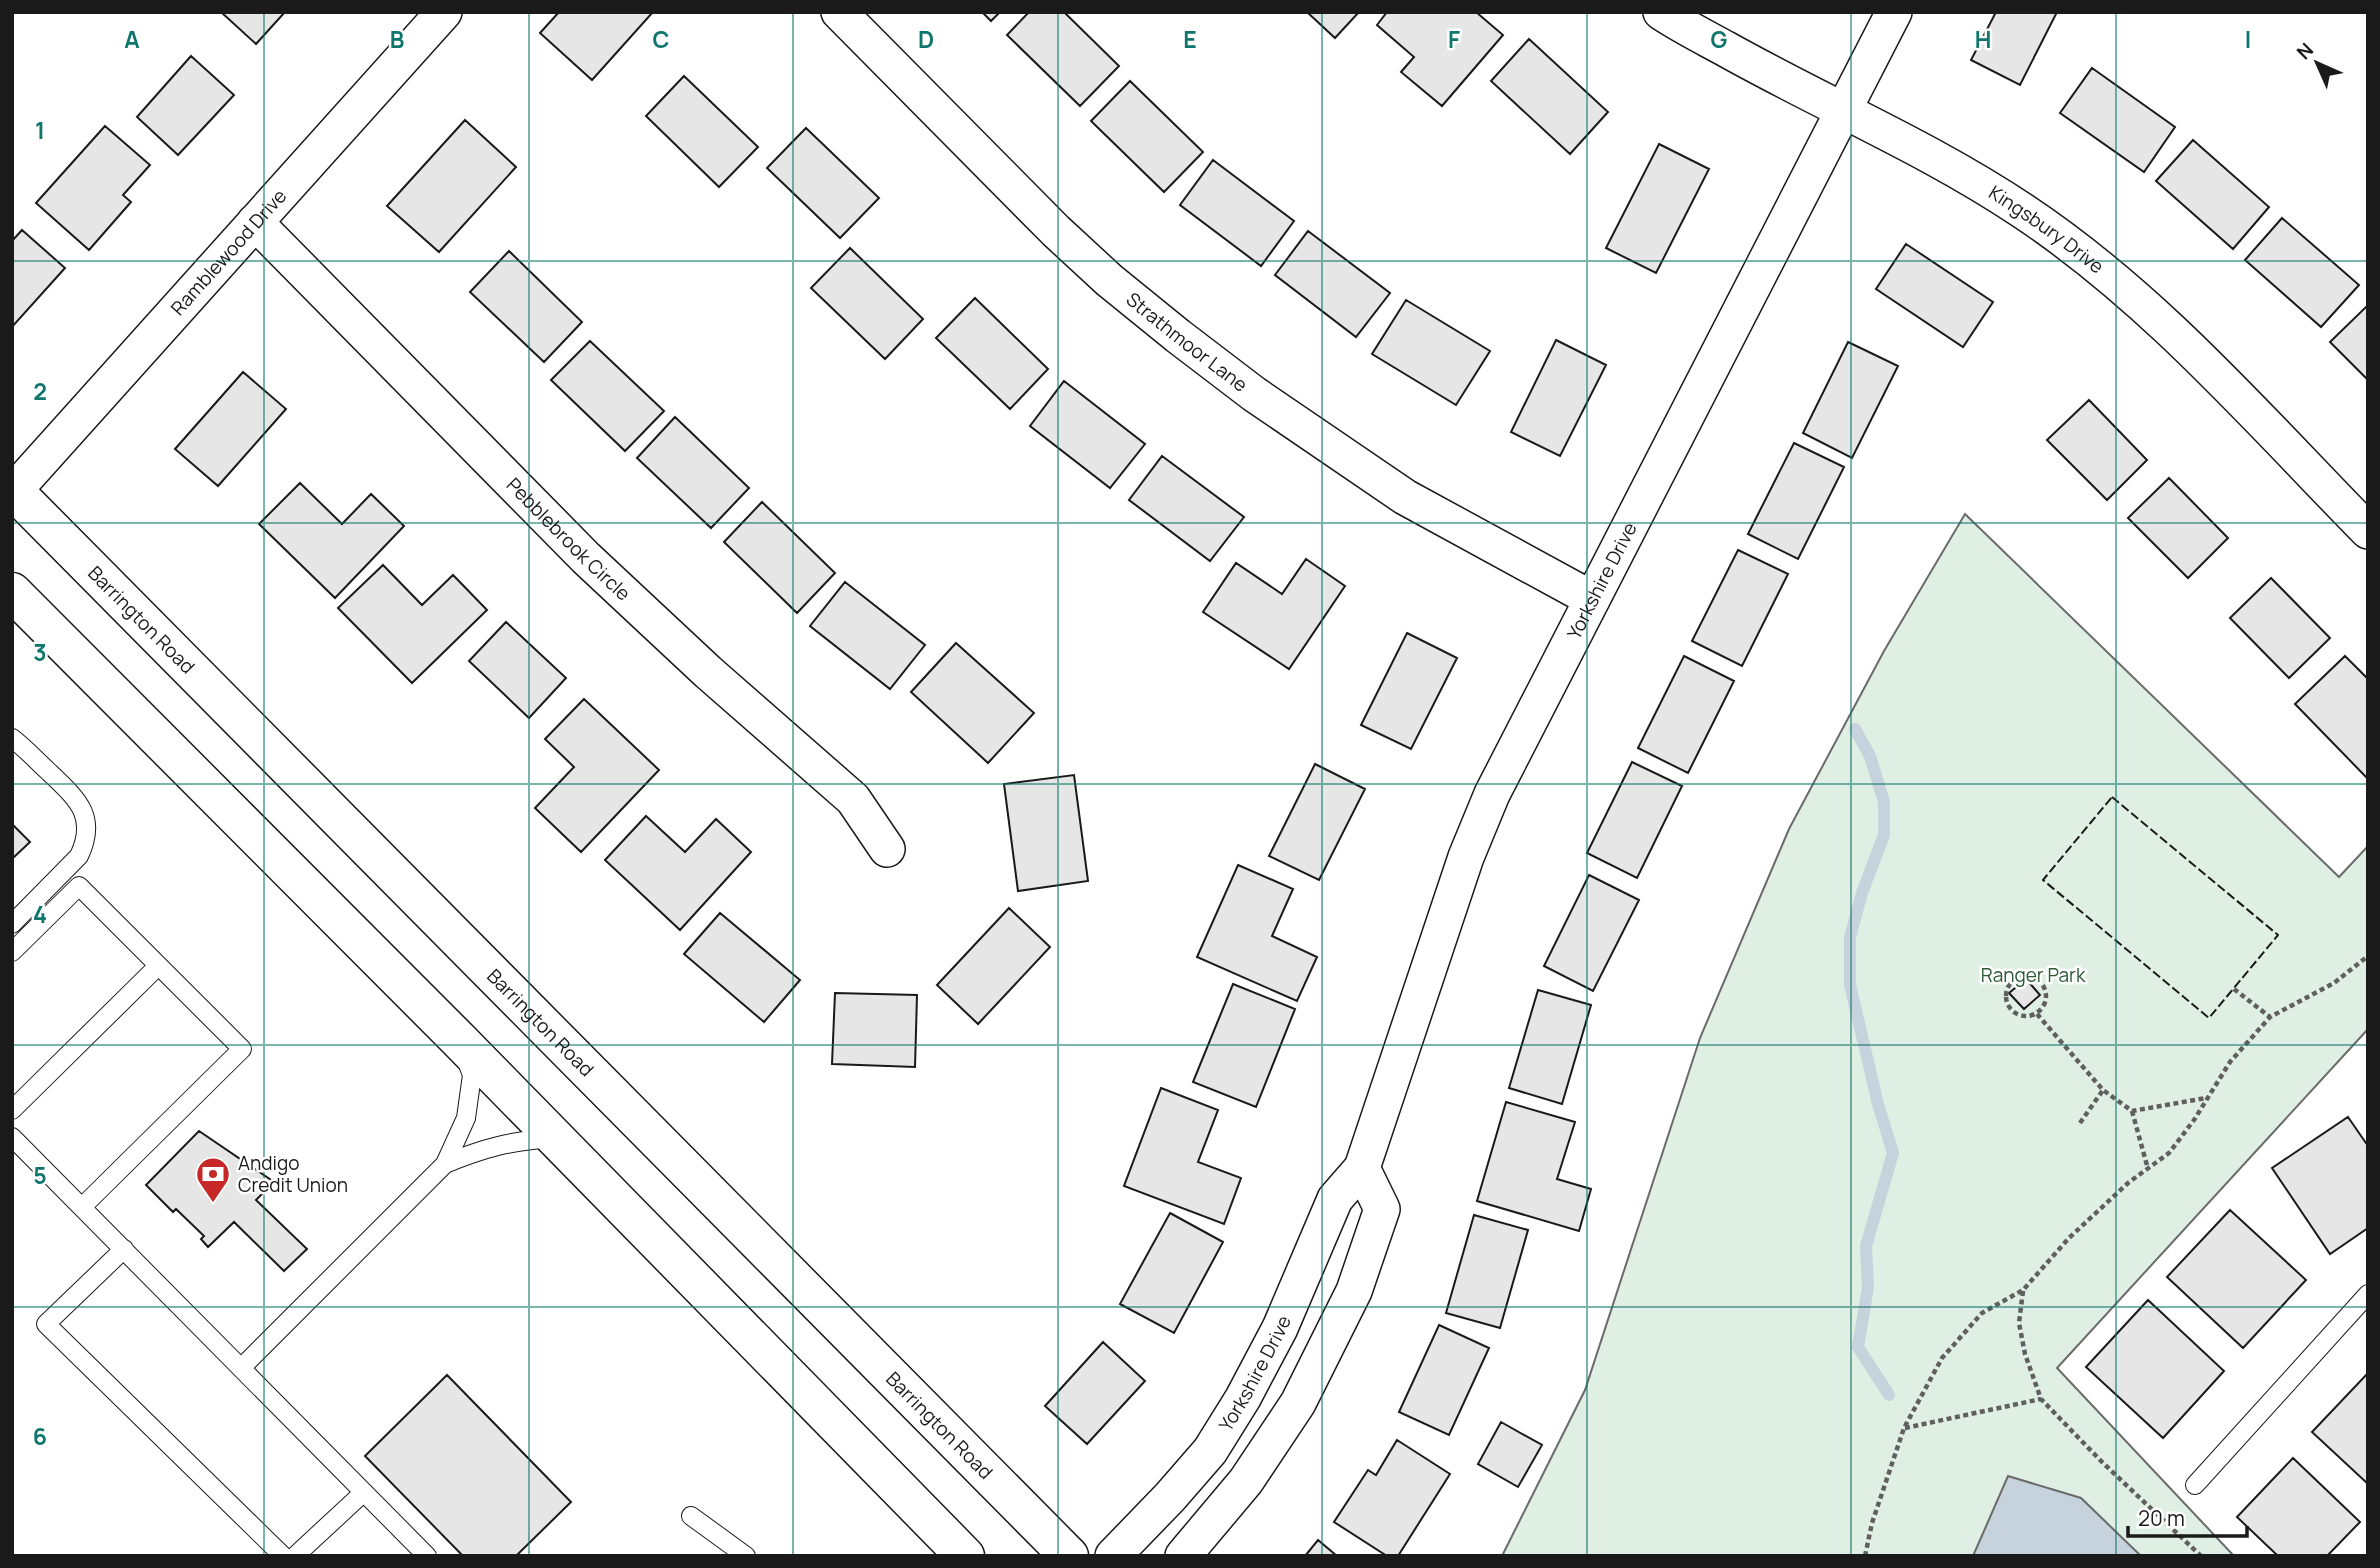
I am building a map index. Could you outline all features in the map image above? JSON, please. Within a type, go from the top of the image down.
[{"type":"main road","name":"Barrington Road","points":[[13,491],[1069,1556]]},
{"type":"main road","points":[[12,592],[556,1138],[965,1556]]},
{"type":"street","name":"Ramblewood Drive","points":[[13,491],[444,12]]},
{"type":"street","name":"Strathmoor Lane","points":[[839,12],[1056,231],[1109,280],[1178,336],[1254,394],[1405,497],[1592,599]]},
{"type":"street","name":"Kingsbury Drive","points":[[1661,12],[1774,76],[1969,176],[2025,212],[2113,278],[2157,317],[2368,531]]},
{"type":"street","name":"Yorkshire Drive","points":[[1113,1556],[1210,1451],[1243,1398],[1280,1328],[1335,1199],[1362,1168],[1466,857],[1492,794],[1894,12]]},
{"type":"street","name":"Pebblebrook Circle","points":[[255,222],[586,558],[708,673],[853,799],[887,849]]},
{"type":"street","points":[[1183,1556],[1246,1481],[1279,1434],[1298,1403],[1354,1291],[1382,1209],[1362,1168]]},
{"type":"lane","points":[[12,738],[76,798],[84,811],[87,827],[86,842],[79,856],[12,924]]},
{"type":"lane","points":[[12,952],[79,886],[242,1049],[82,1207]]},
{"type":"lane","points":[[12,1110],[158,966]]},
{"type":"lane","points":[[241,1368],[445,1164],[466,1118],[469,1102],[471,1075],[459,1040]]},
{"type":"lane","points":[[12,1137],[427,1556]]},
{"type":"lane","points":[[445,1164],[494,1145],[517,1140],[556,1138]]},
{"type":"lane","points":[[124,1250],[46,1324],[283,1556]]},
{"type":"lane","points":[[2195,1485],[2368,1294]]},
{"type":"lane","points":[[295,1556],[364,1492]]},
{"type":"lane","points":[[691,1516],[746,1556]]},
{"type":"path","points":[[1865,1556],[1872,1523],[1904,1428],[1942,1358],[1982,1313],[2023,1290],[2069,1238],[2128,1183],[2169,1153],[2194,1120],[2230,1062],[2270,1017],[2334,983],[2368,956]]},
{"type":"path","points":[[2025,975],[2035,977],[2043,984],[2047,995],[2044,1006],[2037,1014],[2017,1015],[2008,1007],[2005,997],[2007,987],[2014,978],[2025,975]]},
{"type":"path","points":[[2234,989],[2270,1017]]},
{"type":"path","points":[[2037,1014],[2103,1090],[2132,1111],[2148,1169]]},
{"type":"path","points":[[2080,1122],[2103,1090]]},
{"type":"path","points":[[2132,1111],[2206,1098]]},
{"type":"path","points":[[2023,1290],[2019,1323],[2025,1354],[2041,1399],[2102,1462],[2201,1556]]},
{"type":"path","points":[[1904,1428],[2041,1399]]},
{"type":"green space","name":"Ranger Park","points":[[1965,514],[2339,877],[2368,846],[2368,1029],[2057,1368],[2234,1556],[1502,1556],[1585,1390],[1700,1038],[1789,829],[1884,651]]},
{"type":"shaded area","points":[[2008,1476],[2081,1498],[2141,1556],[1973,1556]]},
{"type":"building","points":[[221,12],[285,12],[256,44]]},
{"type":"building","points":[[559,12],[653,12],[592,80],[540,33]]},
{"type":"building","points":[[982,12],[1000,12],[991,21]]},
{"type":"building","points":[[1029,12],[1064,12],[1119,66],[1080,106],[1007,35]]},
{"type":"building","points":[[1307,12],[1359,12],[1335,38]]},
{"type":"building","points":[[1387,12],[1476,12],[1503,35],[1442,106],[1401,72],[1414,57],[1377,25]]},
{"type":"building","points":[[1996,12],[2057,12],[2020,85],[1971,60]]},
{"type":"building","points":[[1529,39],[1608,112],[1570,154],[1491,81]]},
{"type":"building","points":[[191,56],[234,95],[178,155],[137,117]]},
{"type":"building","points":[[2092,68],[2175,127],[2144,172],[2060,113]]},
{"type":"building","points":[[684,76],[758,147],[719,187],[646,116]]},
{"type":"building","points":[[1130,81],[1203,152],[1164,192],[1091,121]]},
{"type":"building","points":[[465,120],[516,167],[439,252],[387,206]]},
{"type":"building","points":[[105,126],[150,165],[123,195],[131,202],[89,250],[36,203]]},
{"type":"building","points":[[806,128],[879,198],[840,238],[767,168]]},
{"type":"building","points":[[2193,140],[2269,207],[2233,249],[2156,181]]},
{"type":"building","points":[[1659,144],[1709,169],[1656,273],[1606,248]]},
{"type":"building","points":[[1213,160],[1294,221],[1261,266],[1180,205]]},
{"type":"building","points":[[2282,218],[2359,285],[2321,327],[2245,260]]},
{"type":"building","points":[[22,230],[65,268],[12,327],[12,241]]},
{"type":"building","points":[[1308,231],[1390,293],[1356,337],[1275,275]]},
{"type":"building","points":[[1906,244],[1993,302],[1963,347],[1876,289]]},
{"type":"building","points":[[850,248],[923,319],[885,359],[811,288]]},
{"type":"building","points":[[509,251],[582,322],[544,362],[470,292]]},
{"type":"building","points":[[975,298],[1048,369],[1010,409],[936,338]]},
{"type":"building","points":[[1406,300],[1490,351],[1456,405],[1372,354]]},
{"type":"building","points":[[2368,305],[2368,380],[2330,342]]},
{"type":"building","points":[[1556,340],[1606,365],[1560,456],[1511,432]]},
{"type":"building","points":[[590,341],[664,411],[625,451],[551,380]]},
{"type":"building","points":[[1848,342],[1898,366],[1852,458],[1803,433]]},
{"type":"building","points":[[243,372],[286,409],[218,486],[175,449]]},
{"type":"building","points":[[1064,381],[1145,444],[1110,488],[1030,426]]},
{"type":"building","points":[[2089,400],[2147,460],[2107,500],[2047,440]]},
{"type":"building","points":[[675,417],[749,488],[711,528],[637,458]]},
{"type":"building","points":[[1794,443],[1844,467],[1798,559],[1748,534]]},
{"type":"building","points":[[1162,456],[1244,517],[1210,561],[1129,500]]},
{"type":"building","points":[[2169,478],[2228,538],[2188,578],[2128,518]]},
{"type":"building","points":[[300,483],[342,524],[371,494],[404,526],[335,598],[259,524]]},
{"type":"building","points":[[762,502],[835,573],[797,613],[724,542]]},
{"type":"building","points":[[1738,550],[1788,574],[1742,666],[1692,641]]},
{"type":"building","points":[[1306,559],[1345,586],[1289,669],[1203,612],[1236,563],[1282,594]]},
{"type":"building","points":[[383,565],[422,605],[453,575],[487,610],[412,683],[338,608]]},
{"type":"building","points":[[2271,578],[2330,638],[2289,678],[2230,618]]},
{"type":"building","points":[[845,582],[925,645],[890,689],[810,626]]},
{"type":"building","points":[[506,622],[566,678],[529,718],[469,661]]},
{"type":"building","points":[[1407,633],[1457,658],[1411,749],[1361,725]]},
{"type":"building","points":[[956,643],[1034,713],[988,763],[911,692]]},
{"type":"building","points":[[1684,656],[1734,681],[1688,773],[1638,748]]},
{"type":"building","points":[[2345,656],[2368,679],[2368,779],[2295,704]]},
{"type":"building","points":[[584,699],[659,770],[581,852],[535,808],[574,767],[545,739]]},
{"type":"building","points":[[1632,762],[1682,786],[1637,878],[1587,853]]},
{"type":"building","points":[[1315,764],[1365,789],[1319,880],[1269,856]]},
{"type":"building","points":[[1074,775],[1088,881],[1018,891],[1004,784]]},
{"type":"building","points":[[646,816],[685,852],[716,819],[751,852],[680,930],[605,860]]},
{"type":"building","points":[[12,824],[30,842],[12,859]]},
{"type":"building","points":[[1238,865],[1293,889],[1272,936],[1317,957],[1297,1001],[1197,957]]},
{"type":"building","points":[[1589,875],[1639,900],[1593,991],[1544,966]]},
{"type":"building","points":[[1009,908],[1050,947],[978,1024],[937,985]]},
{"type":"building","points":[[720,913],[800,980],[764,1022],[684,954]]},
{"type":"building","points":[[2026,979],[2040,995],[2024,1009],[2009,993]]},
{"type":"building","points":[[1233,984],[1295,1009],[1256,1107],[1193,1082]]},
{"type":"building","points":[[1538,990],[1591,1005],[1562,1104],[1509,1088]]},
{"type":"building","points":[[835,993],[917,995],[915,1067],[832,1064]]},
{"type":"building","points":[[1161,1088],[1218,1110],[1198,1162],[1241,1178],[1224,1224],[1124,1186]]},
{"type":"building","points":[[1506,1102],[1575,1122],[1557,1179],[1591,1189],[1579,1231],[1477,1201]]},
{"type":"building","points":[[2348,1117],[2368,1146],[2368,1228],[2330,1254],[2272,1168]]},
{"type":"building","name":"Andigo Credit Union","points":[[199,1131],[274,1182],[256,1200],[307,1249],[284,1271],[234,1222],[208,1247],[201,1239],[204,1236],[176,1209],[173,1212],[146,1185]]},
{"type":"building","points":[[2230,1210],[2306,1280],[2243,1348],[2167,1277]]},
{"type":"building","points":[[1170,1213],[1223,1242],[1174,1333],[1120,1304]]},
{"type":"building","points":[[1474,1215],[1528,1230],[1500,1328],[1446,1313]]},
{"type":"building","points":[[2148,1300],[2224,1371],[2163,1438],[2086,1367]]},
{"type":"building","points":[[1439,1325],[1489,1348],[1449,1435],[1399,1412]]},
{"type":"building","points":[[1103,1342],[1145,1381],[1087,1444],[1045,1406]]},
{"type":"building","points":[[2368,1373],[2368,1484],[2312,1432]]},
{"type":"building","points":[[447,1375],[571,1502],[516,1556],[463,1556],[365,1456]]},
{"type":"building","points":[[1501,1422],[1542,1445],[1518,1487],[1478,1464]]},
{"type":"building","points":[[1397,1440],[1450,1474],[1398,1556],[1387,1556],[1334,1522],[1368,1470],[1376,1475]]},
{"type":"building","points":[[2293,1458],[2360,1522],[2327,1556],[2278,1556],[2237,1517]]},
{"type":"building","points":[[1318,1540],[1337,1556],[1305,1556]]},
{"type":"waterway","points":[[1855,729],[1870,756],[1884,802],[1884,835],[1862,893],[1850,937],[1850,985],[1878,1104],[1893,1153],[1866,1246],[1868,1287],[1858,1347],[1889,1395]]},
{"type":"fence","points":[[2112,797],[2278,935],[2209,1018],[2043,880],[2112,797]]},
{"type":"place","name":"Andigo Credit Union","points":[[213,1204]]}]
